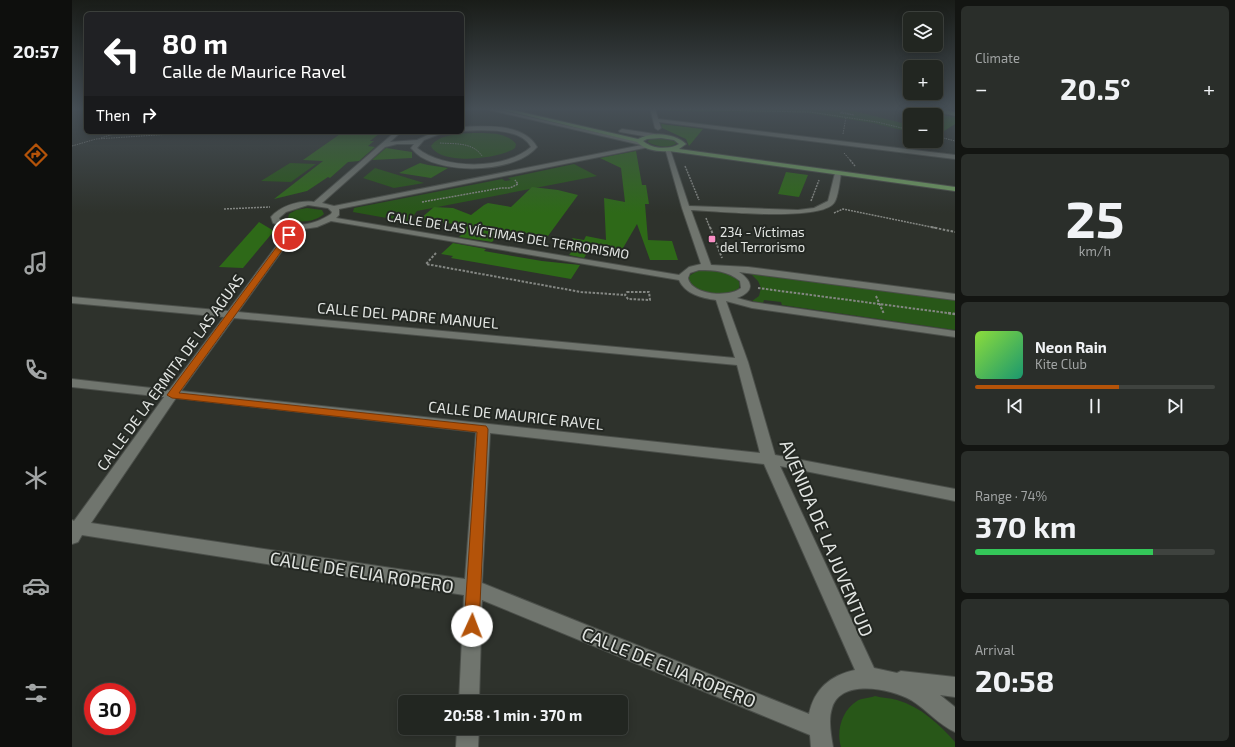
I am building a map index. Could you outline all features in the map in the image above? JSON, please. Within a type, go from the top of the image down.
[{"type":"main road","points":[[646,143],[668,149],[955,189]]},
{"type":"main road","points":[[679,147],[683,144],[682,143]]},
{"type":"main road","points":[[668,149],[679,147],[955,186]]},
{"type":"street","points":[[317,203],[385,143]]},
{"type":"street","points":[[383,145],[393,143]]},
{"type":"street","points":[[418,143],[414,148],[418,154],[429,160],[460,165],[500,163],[524,156],[531,152],[534,147],[533,143]]},
{"type":"street","points":[[334,208],[336,211],[335,215],[330,219],[314,225],[295,227],[280,224],[276,221],[275,217],[283,210],[290,207],[317,203],[334,208],[530,169],[639,143]]},
{"type":"street","points":[[841,143],[955,157]]},
{"type":"street","points":[[668,149],[686,208],[711,267]]},
{"type":"street","points":[[500,163],[511,168],[530,169]]},
{"type":"street","points":[[484,178],[492,172],[489,164]]},
{"type":"street","points":[[686,208],[798,212],[824,208],[832,202],[838,173]]},
{"type":"street","name":"CALLE DE LAS VÍCTIMAS DEL TERRORISMO","points":[[330,219],[682,278]]},
{"type":"street","name":"CALLE DE LA ERMITA DE LAS AGUAS","points":[[74,531],[295,227]]},
{"type":"street","points":[[711,267],[737,274],[746,283],[744,292],[738,295],[721,297]]},
{"type":"street","points":[[955,296],[748,270],[711,267],[692,268],[683,274],[682,278],[684,283],[694,290],[708,296],[721,297],[752,305],[955,334]]},
{"type":"street","name":"AVENIDA DE LA JUVENTUD","points":[[721,297],[742,362],[769,459],[868,677]]},
{"type":"street","name":"CALLE DEL PADRE MANUEL","points":[[72,300],[742,362]]},
{"type":"street","name":"CALLE DE MAURICE RAVEL","points":[[72,383],[769,459],[955,495]]},
{"type":"street","points":[[469,695],[473,588],[483,429]]},
{"type":"street","name":"CALLE DE ELIA ROPERO","points":[[74,531],[473,588],[820,737]]},
{"type":"street","points":[[820,737],[821,706],[832,690],[848,680],[868,677],[890,681],[955,687]]},
{"type":"street","points":[[890,681],[916,692],[943,709],[955,721]]},
{"type":"street","points":[[467,747],[468,735]]},
{"type":"path","points":[[72,146],[83,143]]},
{"type":"path","points":[[685,165],[700,203]]},
{"type":"path","points":[[808,202],[812,200],[820,176]]},
{"type":"path","points":[[224,209],[272,207]]},
{"type":"path","points":[[832,214],[843,209],[955,232]]},
{"type":"path","points":[[436,253],[426,264],[581,292],[625,295],[627,292],[649,292],[650,300],[628,299],[625,295]]},
{"type":"path","points":[[758,288],[955,314]]},
{"type":"path","points":[[875,294],[885,316]]},
{"type":"green space","points":[[434,143],[516,144],[515,148],[507,152],[471,159],[446,156],[437,152],[431,146]]},
{"type":"green space","points":[[650,143],[677,143],[672,146],[655,145]]},
{"type":"green space","points":[[290,163],[316,164],[291,182],[261,181]]},
{"type":"green space","points":[[574,164],[597,176],[417,211],[409,222],[353,212],[354,208],[502,179],[505,181],[511,180],[508,178]]},
{"type":"green space","points":[[375,168],[424,183],[394,188],[363,178]]},
{"type":"green space","points":[[307,208],[322,210],[324,214],[316,219],[306,221],[297,221],[288,218],[289,214],[296,210]]},
{"type":"green space","points":[[704,270],[728,273],[737,279],[739,288],[734,291],[718,294],[701,291],[694,287],[690,282],[689,276],[697,271]]},
{"type":"green space","points":[[751,274],[955,300],[955,330],[782,305],[781,302],[764,300],[763,303],[752,301],[759,296],[761,288],[758,281]]},
{"type":"green space","points":[[875,696],[906,703],[922,712],[949,735],[955,742],[955,747],[841,747],[839,734],[844,715],[847,710],[859,700]]},
{"type":"building","points":[[327,143],[372,143],[368,146],[375,147],[359,161],[348,162],[330,178],[328,177],[307,191],[274,199],[323,161],[303,160]]},
{"type":"building","points":[[386,148],[412,152],[412,158],[372,160]]},
{"type":"building","points":[[636,151],[642,185],[646,185],[649,204],[645,204],[648,240],[672,241],[678,260],[650,260],[637,224],[619,255],[589,250],[584,258],[569,255],[577,245],[572,238],[584,240],[586,236],[606,240],[604,198],[625,202],[621,168],[600,158]]},
{"type":"building","points":[[420,163],[448,168],[431,178],[399,173]]},
{"type":"building","points":[[786,172],[808,175],[799,197],[778,194]]},
{"type":"building","points":[[532,187],[558,190],[578,195],[548,236],[503,230],[492,242],[459,237],[467,229],[464,229],[467,226],[420,219],[434,207],[453,208],[471,215],[488,203],[511,207]]},
{"type":"building","points":[[259,222],[274,231],[243,268],[219,267]]},
{"type":"building","points":[[453,243],[486,249],[484,251],[542,261],[580,265],[571,279],[451,258],[453,256],[441,254]]},
{"type":"place","name":"234 - Víctimas del Terrorismo","points":[[712,239]]},
{"type":"route","points":[[289,235],[172,395],[483,429],[472,626]]}]
